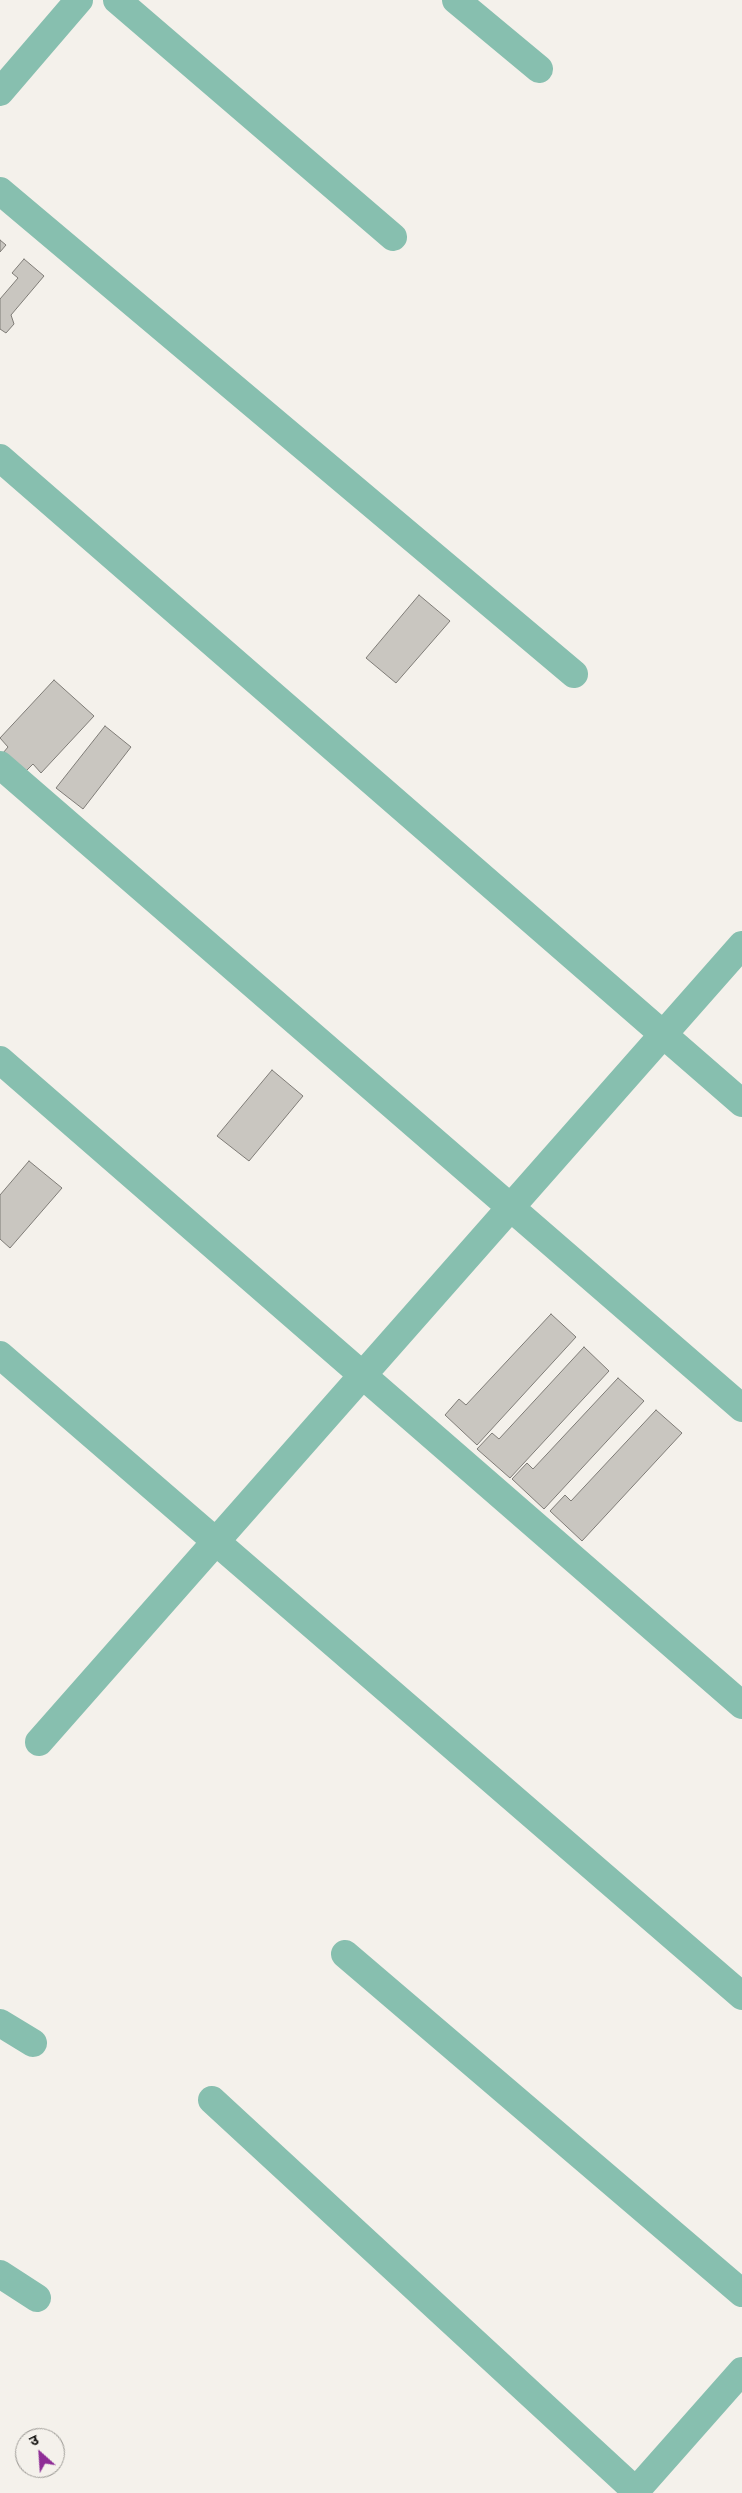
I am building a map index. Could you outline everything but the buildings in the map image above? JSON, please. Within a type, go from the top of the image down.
[{"type":"street","points":[[0,92],[79,0]]},
{"type":"street","points":[[117,0],[393,237]]},
{"type":"street","points":[[456,0],[538,69]]},
{"type":"street","points":[[0,192],[574,674]]},
{"type":"street","points":[[0,458],[742,1103]]},
{"type":"street","points":[[0,766],[511,1206],[742,1408]]},
{"type":"street","points":[[39,1742],[742,945]]},
{"type":"street","points":[[0,1060],[742,1705]]},
{"type":"street","points":[[0,1355],[742,1996]]},
{"type":"street","points":[[346,1954],[742,2293]]},
{"type":"street","points":[[0,2023],[33,2043]]},
{"type":"street","points":[[212,2100],[636,2492],[742,2371]]},
{"type":"street","points":[[0,2274],[37,2298]]}]
